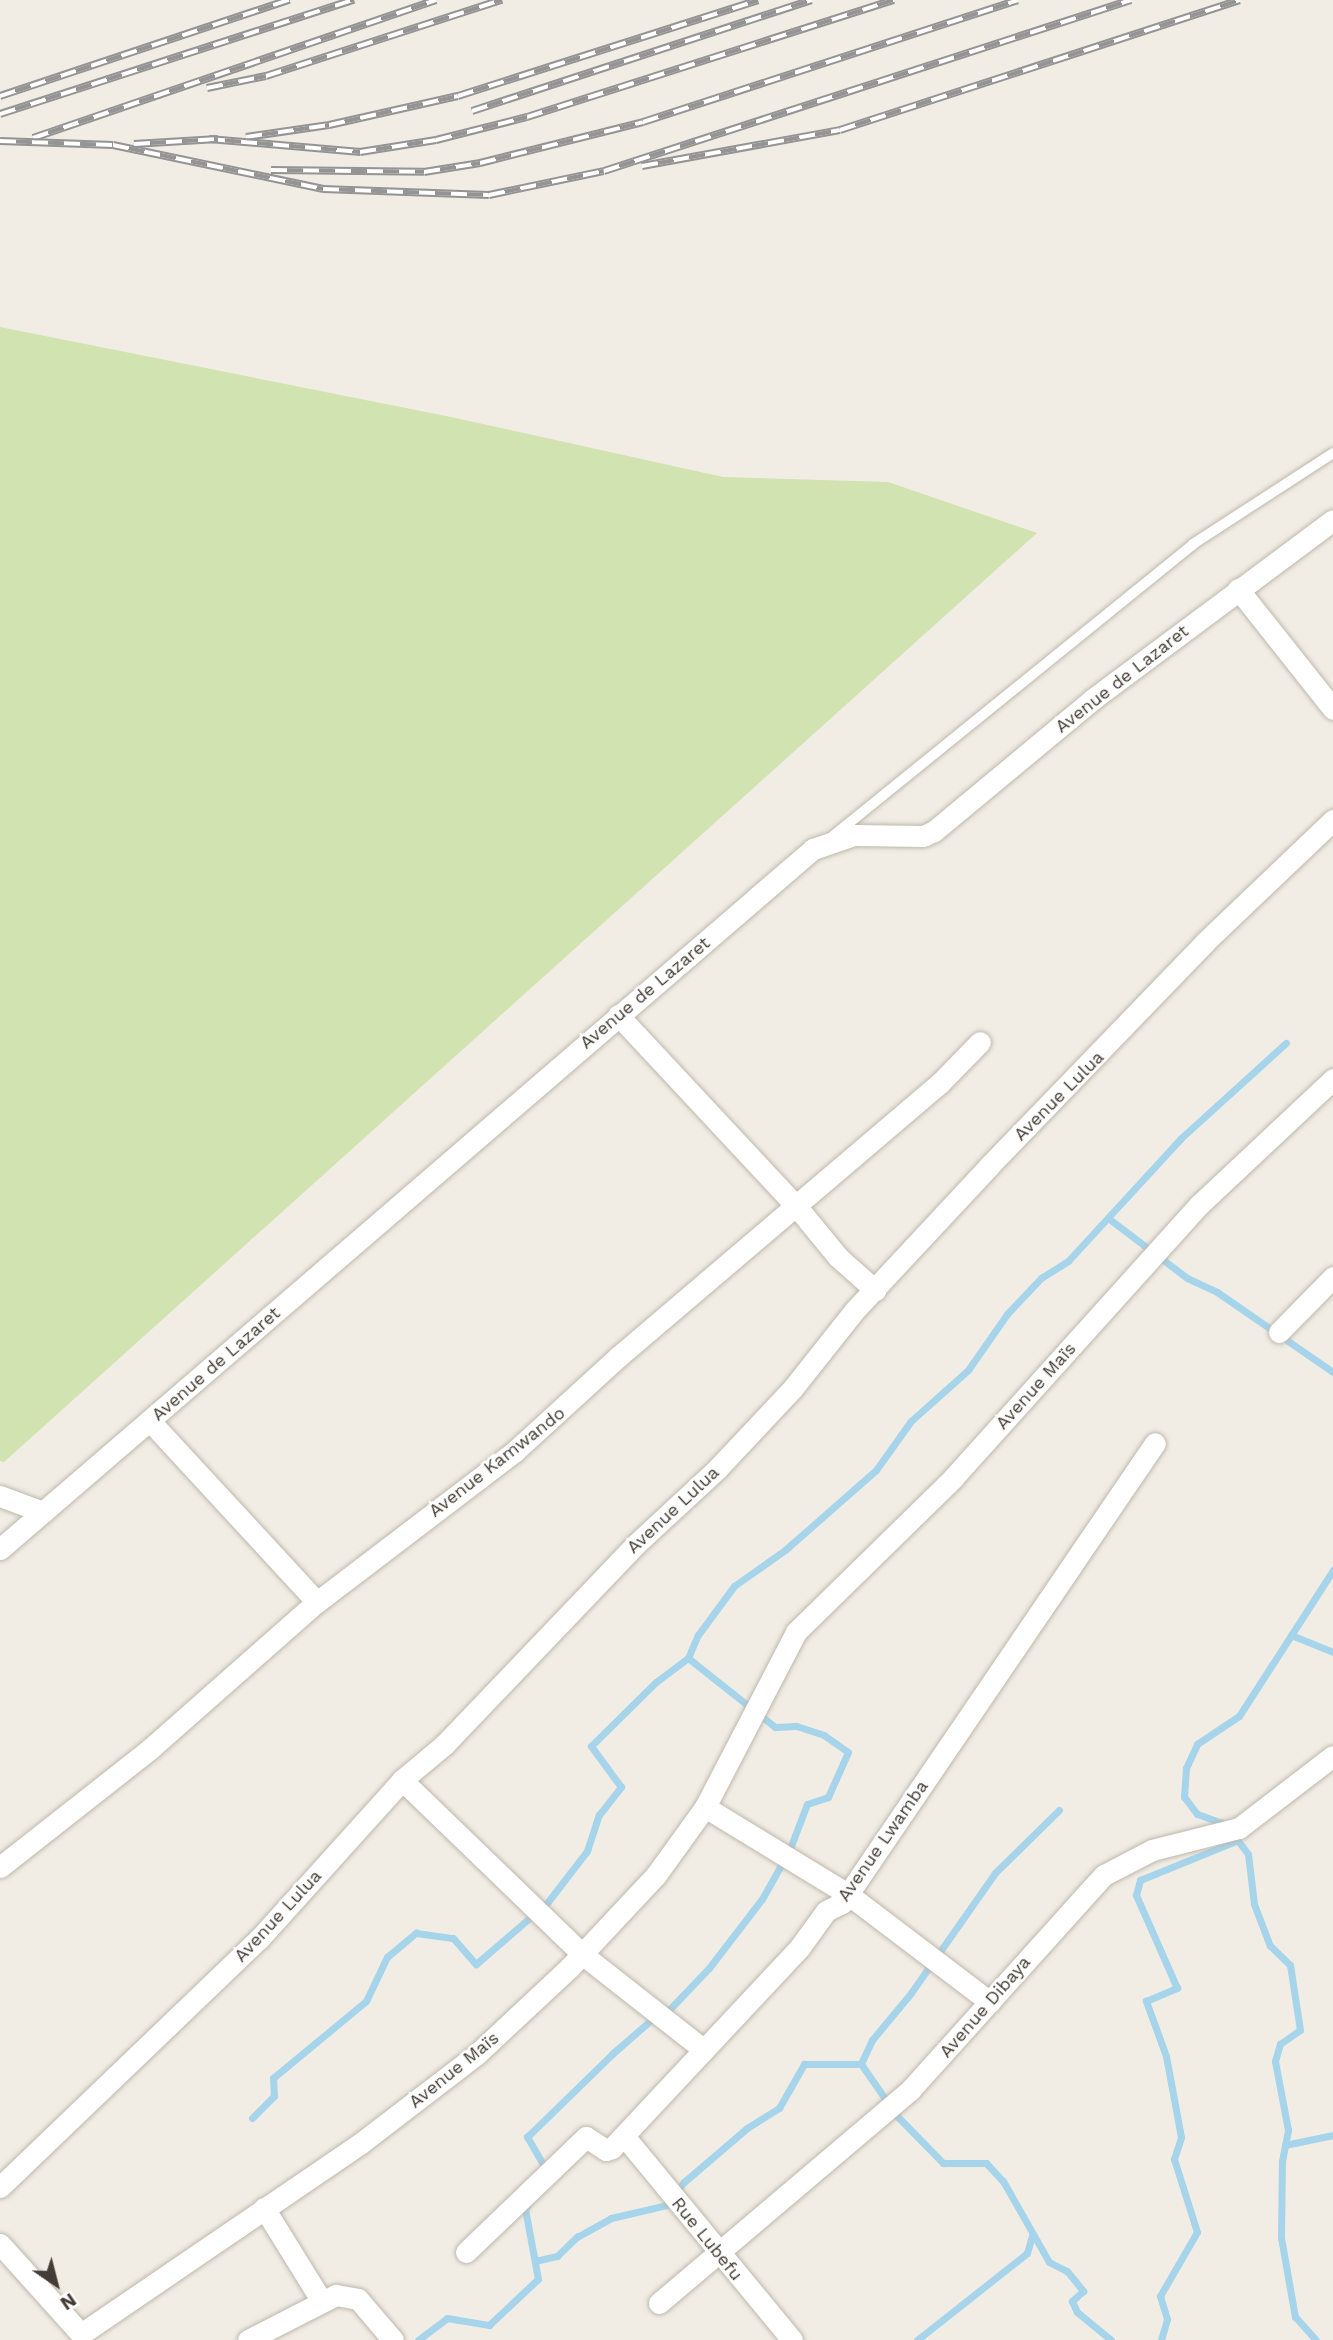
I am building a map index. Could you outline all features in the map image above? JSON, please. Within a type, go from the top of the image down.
[{"type":"street","name":"Avenue de Lazaret","points":[[0,1549],[618,1015],[826,842],[854,835],[923,836],[934,831],[1093,699],[1333,520]]},
{"type":"street","points":[[1238,589],[1333,709]]},
{"type":"street","name":"Avenue Lulua","points":[[0,2187],[259,1939],[402,1780],[445,1744],[635,1545],[717,1469],[874,1290],[1205,942],[1333,820]]},
{"type":"street","points":[[618,1015],[797,1208],[838,1257],[874,1290]]},
{"type":"street","name":"Avenue Kamwando","points":[[0,1867],[181,1723],[317,1602],[514,1452],[618,1357],[797,1208],[940,1083],[980,1042]]},
{"type":"street","name":"Avenue Maïs","points":[[81,2337],[361,2143],[477,2054],[582,1954],[656,1875],[705,1807],[796,1632],[953,1478],[1199,1205],[1333,1079]]},
{"type":"street","points":[[1279,1332],[1333,1277]]},
{"type":"street","points":[[150,1421],[317,1602]]},
{"type":"street","name":"Avenue Lwamba","points":[[624,2136],[800,1947],[826,1910],[849,1895],[1155,1443]]},
{"type":"street","points":[[0,1496],[43,1512]]},
{"type":"street","name":"Avenue Dibaya","points":[[659,2303],[911,2089],[1104,1875],[1152,1850],[1239,1828],[1333,1756]]},
{"type":"street","points":[[402,1780],[582,1954],[704,2050]]},
{"type":"street","points":[[705,1807],[849,1895],[990,2002]]},
{"type":"street","points":[[466,2252],[586,2137],[609,2150],[624,2136]]},
{"type":"street","name":"Rue Lubefu","points":[[624,2136],[792,2340]]},
{"type":"street","points":[[264,2208],[321,2300]]},
{"type":"street","points":[[0,2244],[81,2337]]},
{"type":"street","points":[[248,2340],[321,2300],[336,2295],[358,2300],[393,2340]]},
{"type":"lane","points":[[826,842],[1193,544],[1333,453]]},
{"type":"green space","points":[[0,327],[451,417],[723,477],[888,482],[1037,533],[4,1462],[0,1461]]},
{"type":"waterway","points":[[252,2118],[274,2096],[273,2078],[366,2001],[387,1957],[416,1933],[453,1938],[476,1964],[547,1903],[587,1851],[599,1815],[621,1787],[591,1746],[656,1682],[688,1658],[698,1635],[734,1586],[785,1550],[876,1470],[911,1421],[968,1370],[1007,1314],[1041,1278],[1068,1261],[1180,1139],[1286,1043]]},
{"type":"waterway","points":[[1108,1218],[1187,1278],[1217,1292],[1333,1372]]},
{"type":"waterway","points":[[1316,2340],[1295,2317],[1281,2238],[1282,2161],[1288,2130],[1275,2061],[1280,2044],[1300,2030],[1290,1965],[1270,1946],[1254,1904],[1248,1854],[1225,1824],[1197,1814],[1184,1797],[1186,1768],[1197,1744],[1239,1716],[1333,1570]]},
{"type":"waterway","points":[[1291,1635],[1333,1652]]},
{"type":"waterway","points":[[543,2172],[544,2166],[527,2137],[612,2054],[651,2020],[666,2013],[709,1968],[762,1899],[789,1851],[807,1804],[828,1797],[848,1752],[824,1735],[796,1726],[775,1727],[688,1658]]},
{"type":"waterway","points":[[1059,1810],[995,1873],[911,1993],[872,2040],[861,2064],[897,2116],[943,2163],[986,2163],[1003,2181],[1049,2262],[1067,2271],[1083,2291],[1072,2301],[1077,2312],[1111,2340]]},
{"type":"waterway","points":[[1161,2340],[1167,2319],[1160,2296],[1197,2232],[1174,2159],[1181,2137],[1166,2056],[1146,2001],[1177,1988],[1136,1895],[1140,1880],[1236,1841]]},
{"type":"waterway","points":[[535,2261],[557,2256],[577,2237],[611,2218],[667,2205],[684,2182],[747,2128],[779,2108],[804,2064],[861,2064]]},
{"type":"waterway","points":[[1285,2145],[1333,2135]]},
{"type":"waterway","points":[[418,2340],[447,2318],[489,2325],[538,2279],[525,2209],[528,2204]]},
{"type":"waterway","points":[[917,2340],[1027,2253],[1032,2235]]},
{"type":"railway","points":[[0,96],[289,0]]},
{"type":"railway","points":[[0,114],[354,0]]},
{"type":"railway","points":[[33,138],[436,0]]},
{"type":"railway","points":[[207,88],[266,76],[502,0]]},
{"type":"railway","points":[[246,137],[329,125],[458,96],[758,0]]},
{"type":"railway","points":[[472,111],[811,0]]},
{"type":"railway","points":[[209,139],[360,152],[436,140],[527,117],[894,0]]},
{"type":"railway","points":[[271,170],[424,172],[480,163],[643,122],[1018,0]]},
{"type":"railway","points":[[0,141],[113,145],[323,189],[489,195],[604,171],[1131,0]]},
{"type":"railway","points":[[642,166],[840,130],[1239,0]]},
{"type":"railway","points":[[134,144],[218,139]]}]
